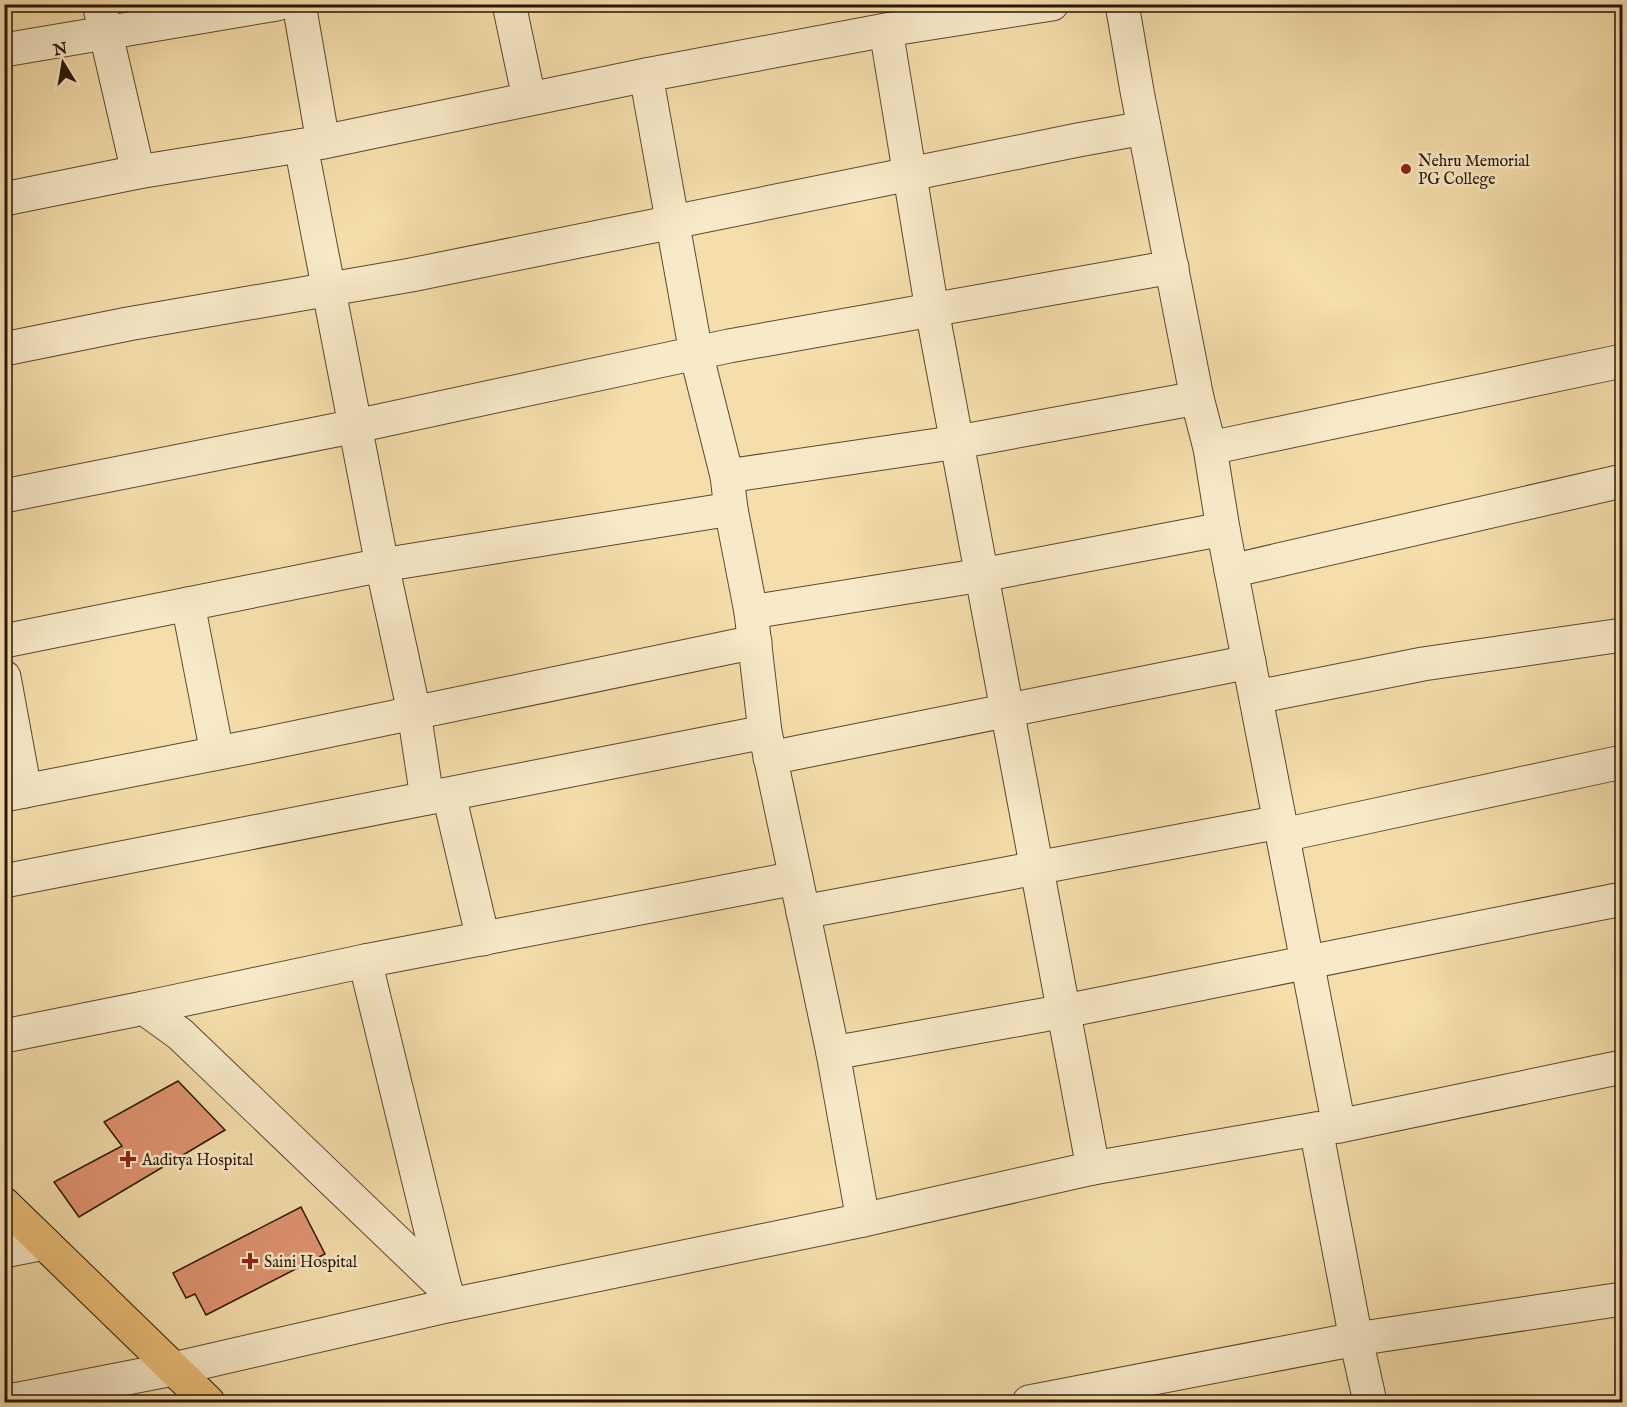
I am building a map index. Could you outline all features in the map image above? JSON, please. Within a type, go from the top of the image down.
[{"type":"main road","points":[[4,1204],[208,1402]]},
{"type":"street","points":[[4,50],[103,19],[277,4]]},
{"type":"street","points":[[299,4],[329,289],[382,565],[414,712],[483,939]]},
{"type":"street","points":[[509,4],[530,98]]},
{"type":"street","points":[[4,199],[138,172],[312,144],[530,98],[886,30],[916,15],[1052,4]]},
{"type":"street","points":[[1122,4],[1197,398],[1210,448],[1223,529],[1307,962],[1356,1339],[1370,1402]]},
{"type":"street","points":[[103,19],[138,172]]},
{"type":"street","points":[[886,30],[932,310],[1093,1168]]},
{"type":"street","points":[[646,75],[696,352],[727,476],[753,627],[768,745],[833,1053],[863,1220]]},
{"type":"street","points":[[4,350],[128,324],[329,289],[1144,128]]},
{"type":"street","points":[[4,496],[356,426],[696,352],[1172,267]]},
{"type":"street","points":[[1210,448],[1623,362]]},
{"type":"street","points":[[727,476],[958,441],[1197,398]]},
{"type":"street","points":[[1231,571],[1623,481]]},
{"type":"street","points":[[4,641],[382,565],[731,509]]},
{"type":"street","points":[[4,676],[15,793],[414,712],[753,627],[982,576],[1223,529]]},
{"type":"street","points":[[188,604],[217,753]]},
{"type":"street","points":[[1256,697],[1423,664],[1623,635]]},
{"type":"street","points":[[4,881],[438,796],[1008,711],[1249,662]]},
{"type":"street","points":[[803,912],[1037,867],[1281,829],[1623,762]]},
{"type":"street","points":[[4,1036],[365,961],[796,878]]},
{"type":"street","points":[[833,1053],[1065,1011],[1623,899]]},
{"type":"street","points":[[365,961],[448,1297]]},
{"type":"street","points":[[144,1008],[180,1034],[448,1297]]},
{"type":"street","points":[[4,1402],[173,1369],[448,1297],[863,1220],[1093,1168],[1327,1127],[1623,1067]]},
{"type":"street","points":[[4,1251],[44,1243]]},
{"type":"street","points":[[1029,1402],[1356,1339],[1623,1299]]},
{"type":"building","points":[[178,1081],[225,1130],[79,1217],[54,1182],[122,1146],[104,1122]]},
{"type":"building","points":[[301,1207],[325,1254],[206,1315],[195,1294],[186,1298],[173,1273]]},
{"type":"place","name":"Nehru Memorial PG College","points":[[1406,169]]},
{"type":"place","name":"Aaditya Hospital","points":[[128,1159]]},
{"type":"place","name":"Saini Hospital","points":[[250,1261]]}]
